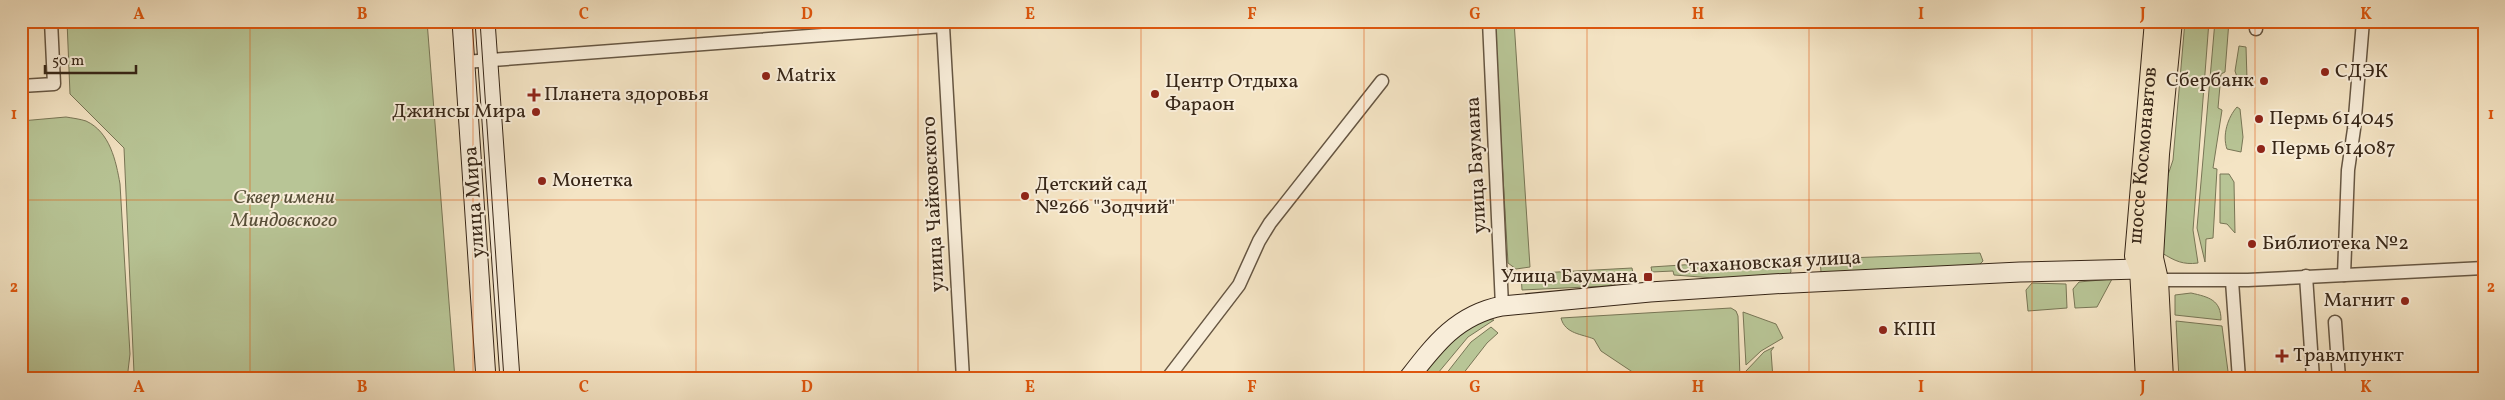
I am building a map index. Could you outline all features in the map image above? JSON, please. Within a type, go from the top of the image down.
[{"type":"main road","name":"улица Мира","points":[[462,21],[486,379]]},
{"type":"main road","name":"улица Мира","points":[[485,21],[510,379]]},
{"type":"main road","name":"шоссе Космонавтов","points":[[2146,379],[2140,269],[2135,256],[2155,21]]},
{"type":"main road","name":"шоссе Космонавтов","points":[[2163,379],[2158,280],[2153,258],[2159,154],[2172,21]]},
{"type":"main road","name":"Стахановская улица","points":[[1408,379],[1444,336],[1466,319],[1482,310],[1502,306],[1650,292],[1772,284],[2020,272],[2140,269]]},
{"type":"main road","points":[[2140,269],[2158,280]]},
{"type":"street","points":[[21,86],[54,84],[50,21]]},
{"type":"street","name":"улица Баумана","points":[[1489,21],[1502,306]]},
{"type":"street","points":[[2344,275],[2348,170],[2354,129],[2363,21]]},
{"type":"street","name":"улица Чайковского","points":[[488,60],[943,26],[963,379]]},
{"type":"street","points":[[465,62],[488,60]]},
{"type":"street","points":[[1168,379],[1240,284],[1259,241],[1270,223],[1382,81]]},
{"type":"street","points":[[2158,280],[2232,281],[2484,268]]},
{"type":"street","points":[[2306,276],[2313,379]]},
{"type":"street","points":[[2232,281],[2239,379]]},
{"type":"street","points":[[2335,322],[2339,379]]},
{"type":"green space","name":"Сквер имени Миндовского","points":[[67,21],[427,21],[455,379],[132,379],[134,373],[124,148],[70,94]]},
{"type":"green space","points":[[1494,21],[1514,21],[1530,267],[1516,269],[1508,263]]},
{"type":"green space","points":[[2185,21],[2209,21],[2193,230],[2198,263],[2179,262],[2162,253],[2165,184],[2173,160]]},
{"type":"green space","points":[[2215,21],[2229,21],[2225,72],[2221,74],[2218,108],[2222,110],[2213,168],[2217,169],[2213,238],[2206,239],[2205,262],[2197,228]]},
{"type":"green space","points":[[2239,46],[2246,47],[2247,79],[2244,83],[2239,83],[2235,71]]},
{"type":"green space","points":[[2237,107],[2240,109],[2243,137],[2241,152],[2227,149],[2225,138],[2227,126]]},
{"type":"green space","points":[[66,117],[86,121],[101,132],[114,157],[120,184],[130,354],[128,371],[123,379],[21,379],[21,121]]},
{"type":"green space","points":[[2220,174],[2229,174],[2234,182],[2235,233],[2227,224],[2220,223]]},
{"type":"green space","points":[[1980,253],[1983,261],[1979,265],[1824,275],[1821,272],[1820,259]]},
{"type":"green space","points":[[1790,258],[1791,272],[1789,274],[1727,279],[1674,275],[1673,271],[1652,272],[1651,267]]},
{"type":"green space","points":[[1632,268],[1634,279],[1607,286],[1522,290],[1521,274]]},
{"type":"green space","points":[[2112,279],[2097,307],[2075,308],[2073,289],[2079,282]]},
{"type":"green space","points":[[2032,283],[2066,284],[2067,308],[2028,311],[2026,290]]},
{"type":"green space","points":[[2191,293],[2213,300],[2219,308],[2221,320],[2175,315],[2175,295]]},
{"type":"green space","points":[[1731,308],[1736,311],[1738,316],[1740,379],[1643,379],[1601,351],[1594,339],[1570,330],[1561,318]]},
{"type":"green space","points":[[1743,312],[1776,324],[1783,338],[1761,351],[1746,365]]},
{"type":"green space","points":[[1484,319],[1494,320],[1468,337],[1433,379],[1416,379],[1444,344]]},
{"type":"green space","points":[[2176,321],[2222,326],[2229,379],[2179,379]]},
{"type":"green space","points":[[1491,327],[1498,333],[1487,343],[1459,379],[1442,379],[1471,342]]},
{"type":"green space","points":[[1774,347],[1771,351],[1773,379],[1757,379],[1754,376],[1751,379],[1747,379],[1746,371],[1764,352]]},
{"type":"tram line","points":[[480,21],[504,379]]},
{"type":"place","name":"СДЭК","points":[[2325,72]]},
{"type":"place","name":"Matrix","points":[[766,76]]},
{"type":"place","name":"Сбербанк","points":[[2264,81]]},
{"type":"place","name":"Центр Отдыха Фараон","points":[[1155,94]]},
{"type":"place","name":"Планета здоровья","points":[[534,95]]},
{"type":"place","name":"Джинсы Мира","points":[[536,112]]},
{"type":"place","name":"Пермь 614045","points":[[2259,119]]},
{"type":"place","name":"Пермь 614087","points":[[2261,149]]},
{"type":"place","name":"Монетка","points":[[542,181]]},
{"type":"place","name":"Детский сад №266 \"Зодчий\"","points":[[1025,196]]},
{"type":"place","name":"Библиотека №2","points":[[2252,244]]},
{"type":"place","name":"Улица Баумана","points":[[1648,277]]},
{"type":"place","name":"Магнит","points":[[2405,301]]},
{"type":"place","name":"КПП","points":[[1883,330]]},
{"type":"place","name":"Травмпункт","points":[[2282,356]]}]
